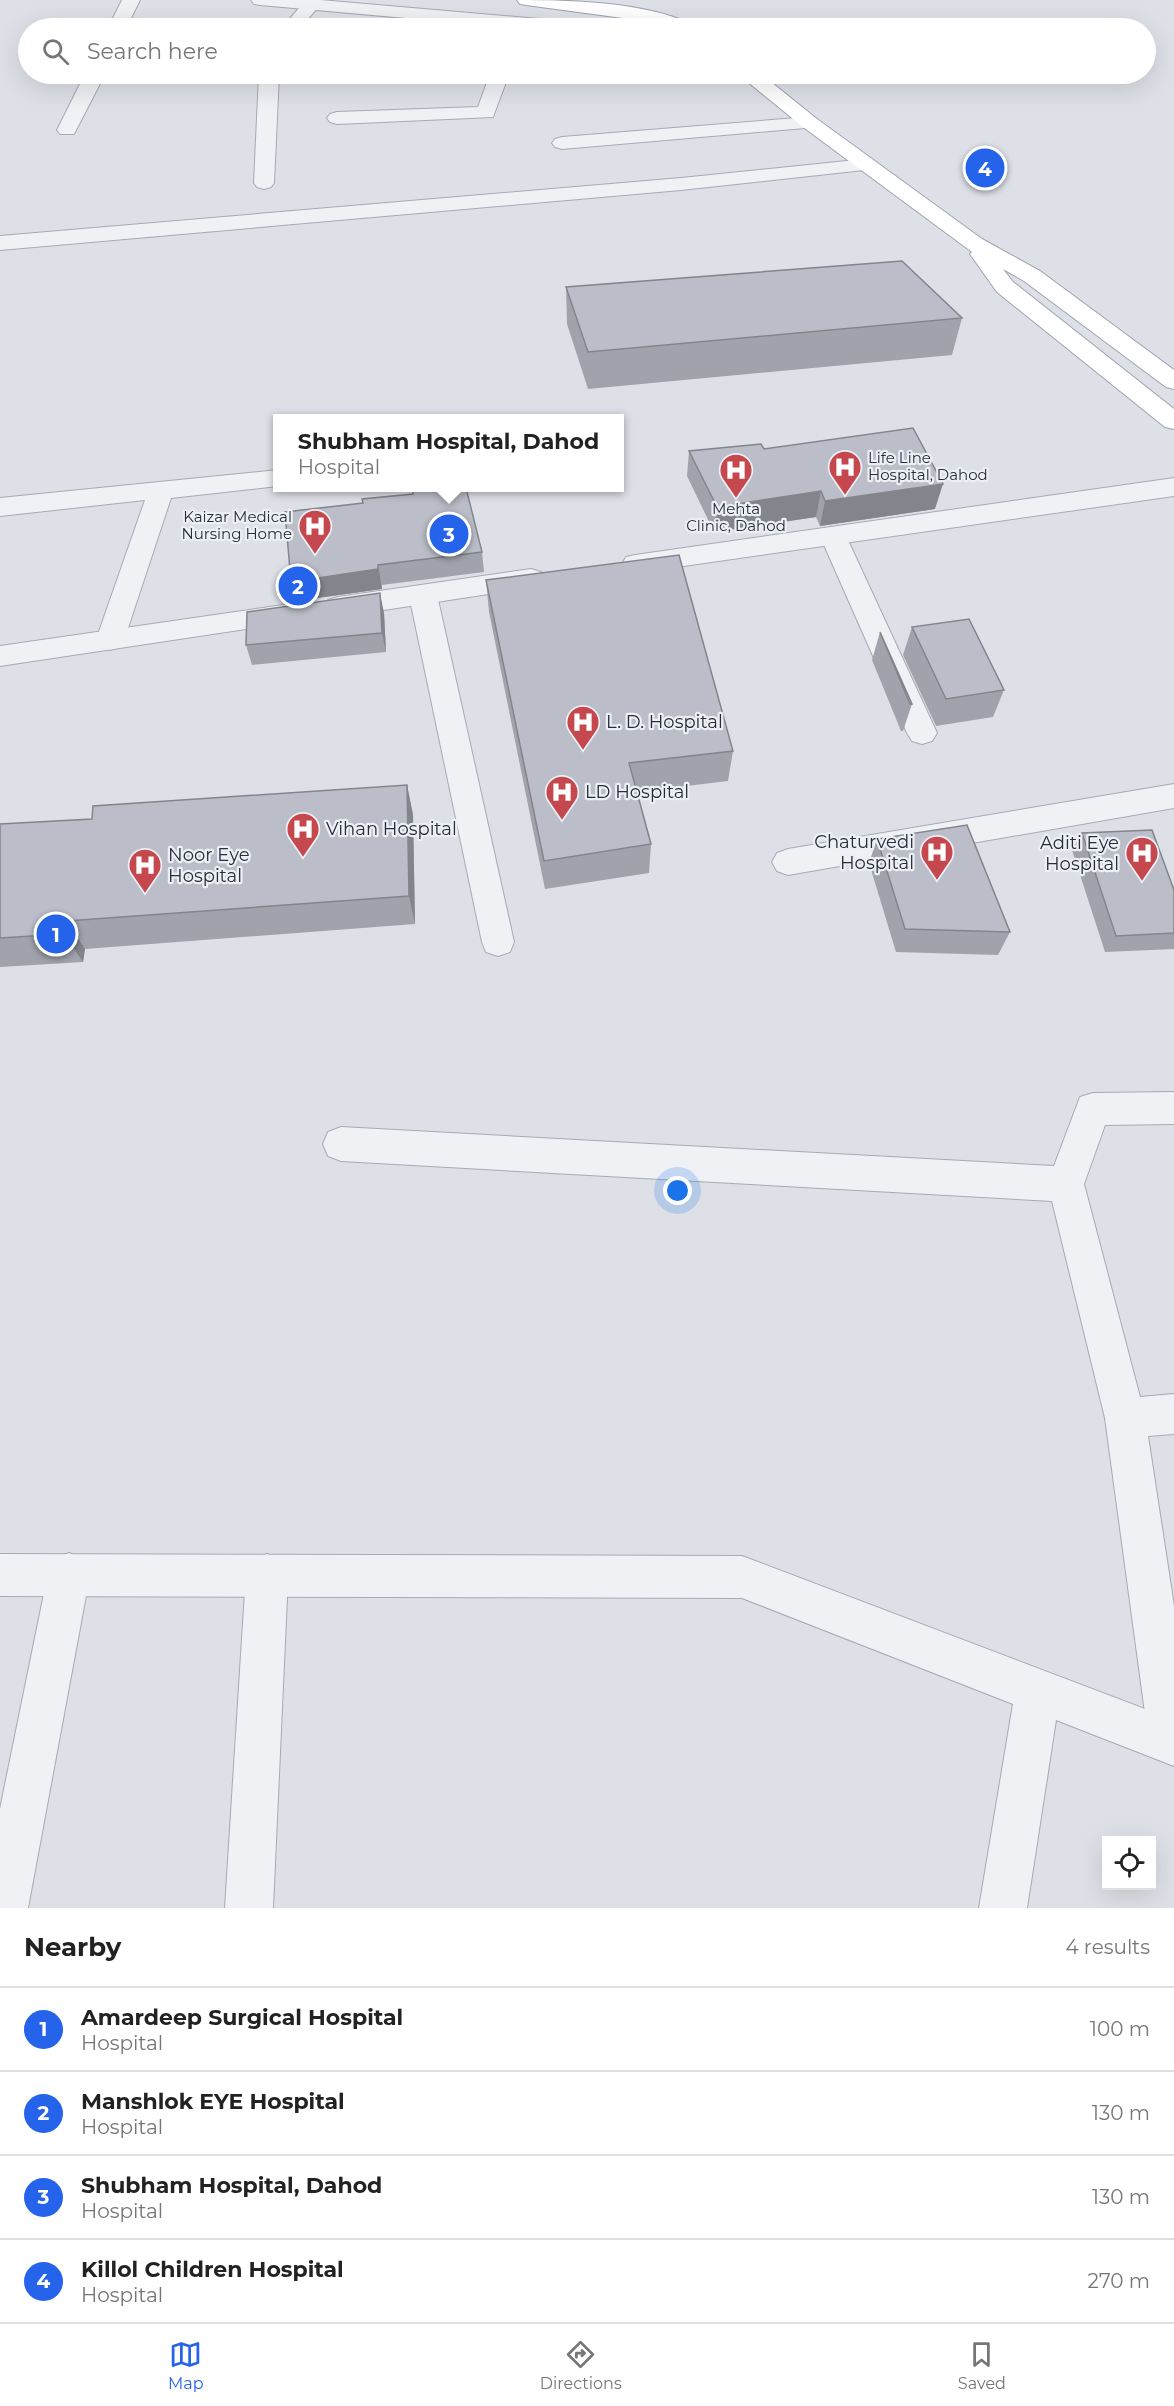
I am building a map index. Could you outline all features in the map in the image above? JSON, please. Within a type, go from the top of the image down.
[{"type":"main road","points":[[526,0],[664,18]]},
{"type":"main road","points":[[762,84],[810,123],[974,244],[1032,276],[1174,382]]},
{"type":"main road","points":[[974,244],[1005,286],[1174,421]]},
{"type":"street","points":[[122,18],[131,0]]},
{"type":"street","points":[[260,0],[437,18]]},
{"type":"street","points":[[300,18],[311,5]]},
{"type":"street","points":[[67,130],[90,84]]},
{"type":"street","points":[[264,183],[269,84]]},
{"type":"street","points":[[337,118],[486,113],[496,84]]},
{"type":"street","points":[[562,143],[810,123]]},
{"type":"street","points":[[0,243],[681,184],[866,165]]},
{"type":"street","points":[[0,507],[273,479]]},
{"type":"street","points":[[610,568],[1174,487]]},
{"type":"street","points":[[110,640],[161,490]]},
{"type":"street","points":[[833,536],[922,733]]},
{"type":"street","points":[[0,656],[552,576]]},
{"type":"street","points":[[423,595],[498,942]]},
{"type":"street","points":[[788,862],[1174,796]]},
{"type":"street","points":[[0,1575],[741,1577],[1173,1743],[1125,1418],[1066,1184],[1093,1109],[1174,1108]]},
{"type":"street","points":[[341,1144],[1066,1184]]},
{"type":"street","points":[[1125,1418],[1174,1414]]},
{"type":"street","points":[[3,1908],[69,1574]]},
{"type":"street","points":[[249,1908],[267,1575]]},
{"type":"street","points":[[1003,1908],[1038,1690]]},
{"type":"building","points":[[902,261],[962,318],[588,352],[566,287]]},
{"type":"building","points":[[913,428],[943,484],[825,501],[821,491],[717,507],[689,451],[761,444],[764,449]]},
{"type":"building","points":[[413,492],[467,492],[482,552],[378,565],[378,569],[291,582],[285,512],[363,503],[362,499],[413,494]]},
{"type":"building","points":[[679,555],[733,751],[629,763],[651,844],[544,861],[486,580]]},
{"type":"building","points":[[380,593],[382,633],[246,645],[247,612]]},
{"type":"building","points":[[969,619],[1004,690],[946,699],[912,627]]},
{"type":"building","points":[[880,632],[912,704],[910,704]]},
{"type":"building","points":[[407,785],[409,896],[67,921],[64,934],[0,938],[0,824],[92,819],[93,806]]},
{"type":"building","points":[[967,825],[1010,932],[905,929],[877,839]]},
{"type":"building","points":[[1152,830],[1174,890],[1174,933],[1116,936],[1082,833]]},
{"type":"place","name":"Killol Children Hospital","points":[[985,168]]},
{"type":"place","name":"Life Line Hospital, Dahod","points":[[845,496]]},
{"type":"place","name":"Mehta Clinic, Dahod","points":[[736,499]]},
{"type":"place","name":"Shubham Hospital, Dahod","points":[[449,534]]},
{"type":"place","name":"Kaizar Medical Nursing Home","points":[[315,555]]},
{"type":"place","name":"Manshlok EYE Hospital","points":[[298,586]]},
{"type":"place","name":"L. D. Hospital","points":[[583,751]]},
{"type":"place","name":"LD Hospital","points":[[562,821]]},
{"type":"place","name":"Vihan Hospital","points":[[303,858]]},
{"type":"place","name":"Chaturvedi Hospital","points":[[937,881]]},
{"type":"place","name":"Aditi Eye Hospital","points":[[1142,882]]},
{"type":"place","name":"Noor Eye Hospital","points":[[145,894]]},
{"type":"place","name":"Amardeep Surgical Hospital","points":[[56,934]]}]
